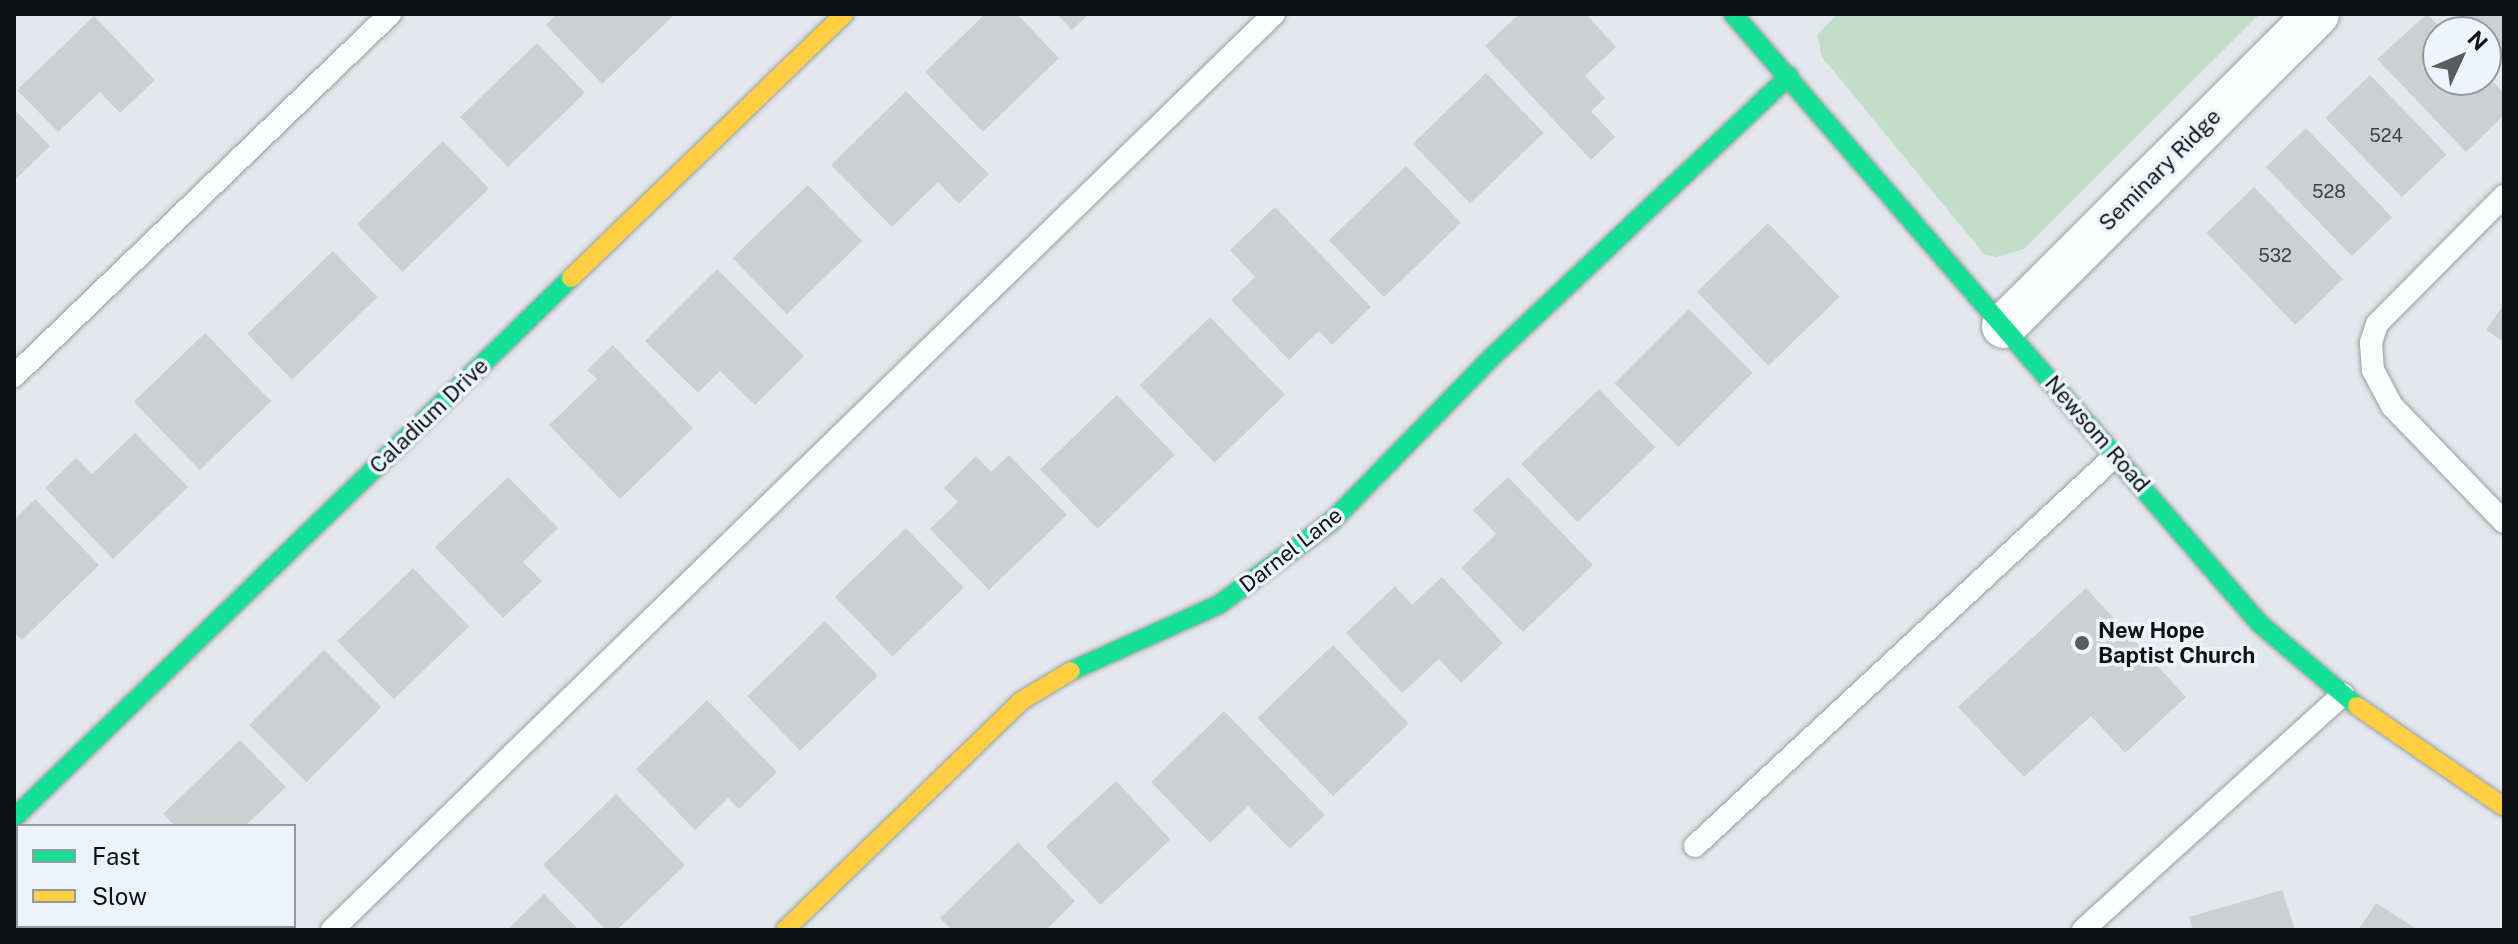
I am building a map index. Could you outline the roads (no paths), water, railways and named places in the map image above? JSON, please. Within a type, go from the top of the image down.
[{"type":"street","name":"Caladium Drive","points":[[14,818],[844,14]]},
{"type":"street","name":"Newsom Road","points":[[1733,14],[2260,624],[2396,739],[2504,807]]},
{"type":"street","name":"Seminary Ridge","points":[[2004,326],[2317,14]]},
{"type":"street","name":"Darnel Lane","points":[[785,930],[1021,701],[1077,667],[1220,604],[1331,522],[1492,357],[1789,76]]},
{"type":"lane","points":[[14,376],[390,14]]},
{"type":"lane","points":[[332,930],[1274,14]]},
{"type":"lane","points":[[2504,196],[2377,324],[2371,343],[2373,370],[2392,406],[2504,522]]},
{"type":"lane","points":[[1695,846],[2115,456]]},
{"type":"lane","points":[[2083,930],[2343,694]]},
{"type":"place","name":"New Hope Baptist Church","points":[[2082,643]]}]
